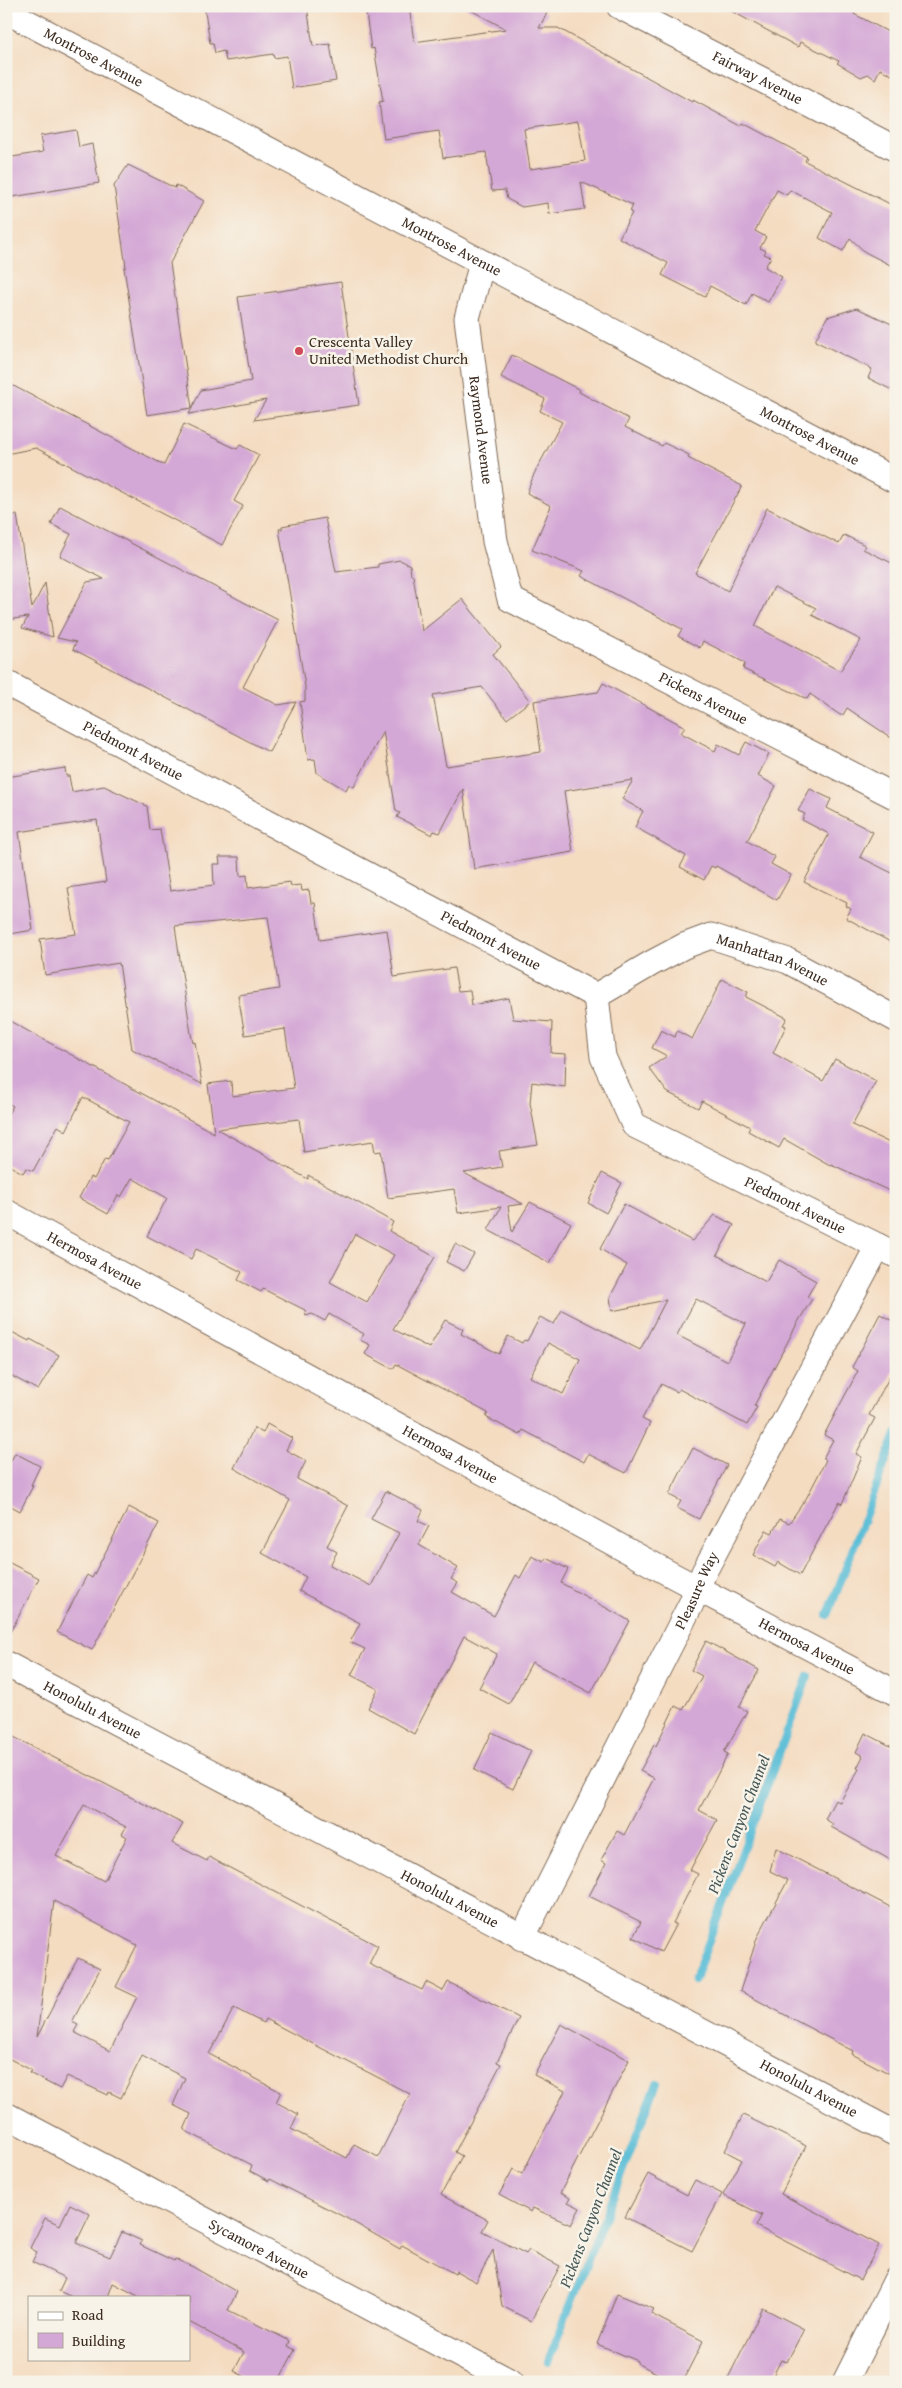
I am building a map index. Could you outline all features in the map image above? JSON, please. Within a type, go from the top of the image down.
[{"type":"street","name":"Fairway Avenue","points":[[619,6],[896,149]]},
{"type":"street","name":"Montrose Avenue","points":[[6,11],[194,108],[482,263],[896,481]]},
{"type":"street","name":"Raymond Avenue","points":[[482,263],[467,318],[496,541],[510,599]]},
{"type":"street","name":"Pickens Avenue","points":[[510,599],[896,797]]},
{"type":"street","name":"Piedmont Avenue","points":[[6,683],[596,996],[603,1057],[634,1124],[887,1251]]},
{"type":"street","name":"Manhattan Avenue","points":[[596,996],[652,962],[684,946],[711,936],[788,960],[896,1019]]},
{"type":"street","name":"Hermosa Avenue","points":[[6,1212],[896,1694]]},
{"type":"street","name":"Pleasure Way","points":[[522,1938],[699,1589],[704,1572],[887,1251]]},
{"type":"street","name":"Honolulu Avenue","points":[[6,1664],[896,2134]]},
{"type":"street","name":"Sycamore Avenue","points":[[6,2115],[511,2382]]},
{"type":"street","points":[[844,2382],[896,2280]]},
{"type":"building","points":[[204,6],[307,6],[313,46],[330,44],[336,81],[292,88],[287,56],[274,58],[273,54],[226,61],[224,51],[215,53],[213,43],[210,43]]},
{"type":"building","points":[[365,6],[409,6],[414,42],[506,29],[463,6],[535,6],[547,13],[539,28],[558,28],[692,102],[693,100],[741,126],[743,123],[807,157],[805,161],[896,207],[896,268],[865,252],[850,238],[843,251],[819,238],[832,212],[790,190],[787,195],[777,190],[755,231],[766,237],[760,248],[766,251],[764,254],[771,257],[765,267],[782,277],[768,302],[752,293],[746,305],[710,286],[705,297],[662,275],[668,263],[619,238],[632,213],[630,212],[633,205],[581,182],[585,209],[549,214],[548,203],[522,207],[507,199],[505,190],[492,191],[486,152],[443,158],[439,131],[384,139],[379,102],[383,101],[374,48],[371,49]],"holes":[[[578,121],[585,161],[530,169],[524,129]]]},
{"type":"building","points":[[722,6],[858,6],[854,14],[896,36],[896,77],[880,69],[875,79],[868,74],[861,77],[837,63],[839,61],[800,42],[798,47]]},
{"type":"building","points":[[76,130],[79,147],[92,144],[99,183],[12,197],[6,158],[43,152],[40,136]]},
{"type":"building","points":[[128,165],[175,188],[176,185],[204,201],[170,263],[192,408],[147,415],[124,268],[126,267],[114,186]]},
{"type":"building","name":"Crescenta Valley United Methodist Church","points":[[341,282],[359,405],[254,420],[266,400],[189,414],[201,390],[251,381],[238,297]]},
{"type":"building","points":[[857,308],[896,326],[896,392],[868,378],[872,369],[815,341],[827,317]]},
{"type":"building","points":[[512,355],[580,390],[579,392],[629,419],[625,427],[662,446],[664,443],[689,455],[688,458],[742,486],[695,573],[728,591],[767,508],[839,544],[844,535],[865,545],[863,549],[896,565],[896,741],[847,708],[843,715],[840,715],[810,694],[807,699],[743,669],[745,663],[703,641],[700,648],[678,636],[682,629],[581,576],[584,571],[532,550],[551,506],[527,493],[534,474],[562,422],[540,411],[545,399],[501,377]],"holes":[[[774,587],[816,608],[812,615],[861,640],[840,671],[755,626]]]},
{"type":"building","points":[[6,382],[164,465],[184,424],[237,449],[240,445],[259,455],[234,501],[243,506],[222,545],[36,448],[6,454]]},
{"type":"building","points":[[60,506],[278,620],[243,687],[278,705],[296,702],[269,752],[73,649],[76,642],[57,638],[87,582],[104,579],[60,556],[71,534],[51,524]]},
{"type":"building","points":[[17,515],[32,608],[45,583],[53,637],[22,628],[28,617],[6,620],[6,516]]},
{"type":"building","points":[[325,518],[336,572],[378,567],[378,564],[400,560],[410,565],[422,631],[462,599],[501,647],[493,654],[530,701],[507,719],[482,687],[433,695],[446,766],[541,752],[534,701],[598,692],[603,683],[685,727],[681,733],[715,751],[718,744],[739,755],[746,742],[769,754],[758,776],[776,786],[747,841],[775,857],[771,864],[791,875],[777,900],[716,866],[715,868],[711,866],[704,880],[680,867],[686,856],[635,827],[643,811],[622,799],[633,780],[564,791],[573,852],[474,869],[463,789],[440,833],[434,831],[432,835],[397,817],[400,813],[396,811],[383,731],[354,787],[349,784],[346,790],[317,773],[315,759],[308,760],[300,702],[305,701],[305,686],[279,529],[282,529],[282,526]]},
{"type":"building","points":[[65,768],[66,776],[69,776],[72,792],[104,786],[147,806],[150,830],[160,829],[170,891],[214,885],[213,864],[220,864],[219,857],[239,857],[240,876],[247,875],[248,888],[290,882],[291,886],[301,885],[302,891],[309,890],[311,903],[315,903],[320,940],[387,930],[394,977],[454,968],[458,991],[470,990],[472,1005],[509,998],[513,1019],[552,1022],[551,1053],[566,1054],[565,1087],[532,1082],[530,1103],[538,1145],[499,1151],[502,1167],[464,1173],[523,1204],[508,1206],[512,1232],[530,1202],[571,1223],[550,1263],[488,1230],[501,1207],[458,1213],[454,1189],[388,1198],[381,1151],[375,1152],[373,1141],[304,1152],[299,1119],[217,1129],[308,1179],[308,1175],[393,1222],[389,1231],[435,1257],[393,1329],[429,1348],[445,1320],[463,1329],[461,1334],[499,1354],[508,1336],[522,1343],[524,1340],[527,1341],[540,1317],[554,1324],[562,1310],[640,1350],[666,1300],[612,1311],[610,1297],[627,1265],[600,1249],[624,1204],[692,1241],[715,1215],[734,1225],[717,1255],[766,1282],[779,1260],[816,1281],[807,1297],[812,1299],[754,1406],[757,1407],[747,1425],[679,1389],[677,1392],[661,1384],[642,1419],[650,1423],[626,1473],[588,1454],[584,1462],[523,1430],[520,1435],[486,1417],[488,1413],[396,1364],[393,1369],[365,1354],[370,1345],[360,1340],[364,1334],[329,1314],[325,1321],[312,1314],[306,1316],[305,1310],[263,1289],[261,1292],[238,1280],[242,1272],[196,1249],[191,1259],[147,1236],[167,1198],[132,1178],[121,1197],[118,1195],[108,1214],[79,1198],[90,1177],[94,1179],[105,1159],[108,1160],[129,1122],[83,1097],[66,1131],[58,1126],[33,1171],[26,1168],[23,1173],[6,1164],[6,1117],[13,1106],[6,1102],[6,1019],[214,1133],[208,1084],[231,1081],[232,1096],[294,1088],[285,1029],[245,1035],[238,995],[279,989],[268,917],[175,926],[191,1034],[193,1043],[195,1042],[202,1084],[132,1049],[119,963],[45,975],[40,939],[76,934],[68,888],[106,882],[97,820],[19,832],[33,930],[10,934],[9,927],[6,928],[6,777]],"holes":[[[355,1234],[394,1255],[367,1302],[330,1282]],[[696,1299],[746,1324],[727,1361],[677,1335]],[[548,1343],[580,1359],[563,1394],[530,1377]]]},
{"type":"building","points":[[810,789],[831,799],[827,808],[873,832],[860,857],[896,875],[896,945],[846,918],[851,909],[846,906],[847,903],[804,882],[829,834],[802,820],[805,814],[798,811]]},
{"type":"building","points":[[722,979],[748,992],[746,997],[787,1018],[783,1025],[786,1026],[773,1053],[823,1081],[835,1059],[876,1081],[852,1125],[896,1146],[896,1194],[830,1165],[784,1139],[779,1148],[748,1131],[750,1127],[702,1101],[698,1108],[667,1092],[649,1068],[667,1056],[652,1048],[661,1030],[675,1037],[677,1031],[692,1039]]},
{"type":"building","points":[[602,1173],[622,1183],[606,1213],[588,1203]]},
{"type":"building","points":[[455,1244],[474,1254],[464,1271],[446,1262]]},
{"type":"building","points":[[880,1314],[896,1323],[896,1365],[869,1415],[875,1418],[856,1454],[862,1457],[842,1504],[839,1502],[800,1575],[778,1562],[775,1567],[753,1555],[766,1530],[772,1533],[780,1519],[789,1523],[807,1497],[826,1460],[823,1458],[833,1440],[824,1435],[858,1371],[852,1367]]},
{"type":"building","points":[[6,1329],[29,1341],[30,1339],[59,1355],[38,1390],[6,1373]]},
{"type":"building","points":[[267,1424],[292,1438],[286,1450],[306,1461],[297,1479],[348,1506],[327,1546],[337,1552],[330,1565],[371,1586],[399,1533],[371,1519],[386,1491],[423,1510],[418,1521],[429,1526],[419,1545],[458,1568],[451,1579],[458,1583],[452,1592],[494,1616],[516,1575],[520,1578],[532,1556],[544,1562],[546,1558],[568,1569],[561,1583],[630,1621],[591,1693],[532,1662],[509,1704],[479,1688],[497,1654],[464,1636],[414,1734],[368,1708],[378,1689],[351,1675],[365,1649],[350,1642],[360,1623],[299,1591],[306,1577],[262,1553],[290,1500],[234,1468],[254,1428],[263,1433]]},
{"type":"building","points":[[693,1448],[727,1465],[699,1519],[677,1508],[681,1501],[669,1495]]},
{"type":"building","points":[[15,1453],[40,1466],[31,1485],[33,1486],[20,1511],[6,1503],[6,1470]]},
{"type":"building","points":[[129,1507],[159,1523],[92,1650],[57,1632],[87,1575],[92,1578]]},
{"type":"building","points":[[6,1561],[39,1578],[6,1640]]},
{"type":"building","points":[[706,1641],[759,1670],[739,1707],[747,1711],[724,1752],[728,1754],[699,1810],[717,1820],[690,1870],[698,1874],[673,1923],[676,1924],[661,1952],[633,1937],[641,1922],[589,1896],[606,1863],[601,1860],[617,1831],[624,1835],[654,1778],[640,1771],[654,1745],[656,1746],[675,1706],[683,1710],[702,1676],[691,1670]]},
{"type":"building","points":[[492,1732],[531,1751],[513,1789],[474,1770]]},
{"type":"building","points":[[6,1733],[183,1824],[172,1843],[207,1861],[209,1857],[378,1946],[369,1964],[422,1990],[426,1982],[443,1991],[448,1982],[519,2018],[497,2062],[501,2064],[455,2152],[462,2156],[441,2195],[488,2220],[482,2231],[526,2254],[529,2250],[560,2266],[531,2321],[502,2306],[493,2250],[476,2282],[456,2271],[455,2274],[402,2245],[400,2249],[348,2219],[270,2179],[269,2181],[250,2171],[252,2165],[184,2130],[191,2114],[173,2105],[185,2078],[142,2056],[121,2098],[109,2092],[108,2095],[67,2076],[60,2089],[29,2073],[31,2070],[6,2057]],"holes":[[[84,1805],[126,1827],[122,1834],[127,1837],[104,1881],[56,1856]],[[54,1901],[137,1945],[116,1987],[137,1997],[110,2051],[74,2032],[78,2025],[72,2022],[100,1969],[78,1958],[37,2037]],[[234,2008],[263,2023],[265,2019],[410,2094],[378,2157],[354,2144],[347,2158],[291,2129],[298,2114],[276,2102],[281,2092],[209,2054]]]},
{"type":"building","points":[[865,1733],[896,1749],[896,1863],[831,1827],[833,1824],[825,1819],[835,1800],[840,1802],[859,1769],[857,1768],[863,1756],[856,1752]]},
{"type":"building","points":[[776,1848],[896,1910],[896,2077],[852,2054],[853,2051],[740,1991],[757,1938],[788,1880],[770,1871]]},
{"type":"building","points":[[561,2024],[629,2060],[560,2193],[570,2198],[568,2202],[580,2208],[571,2225],[533,2208],[531,2212],[499,2195],[513,2169],[522,2174],[565,2091],[534,2075]]},
{"type":"building","points":[[743,2115],[806,2146],[781,2194],[879,2245],[860,2280],[756,2226],[762,2215],[723,2195],[742,2160],[725,2151]]},
{"type":"building","points":[[648,2174],[687,2195],[695,2180],[722,2194],[692,2251],[625,2217]]},
{"type":"building","points":[[70,2204],[90,2214],[76,2243],[110,2257],[122,2232],[142,2241],[140,2245],[174,2261],[175,2259],[193,2267],[237,2292],[228,2310],[290,2341],[288,2346],[295,2350],[278,2382],[255,2382],[234,2371],[244,2352],[190,2323],[190,2296],[138,2296],[113,2283],[108,2296],[70,2296],[59,2291],[65,2278],[32,2262],[37,2252],[30,2248],[45,2218],[60,2225]]},
{"type":"building","points":[[617,2294],[654,2309],[651,2314],[703,2341],[682,2382],[661,2382],[664,2377],[637,2363],[638,2361],[597,2344]]},
{"type":"building","points":[[763,2308],[804,2329],[787,2362],[781,2360],[770,2382],[726,2382]]},
{"type":"waterway","name":"Pickens Canyon Channel","points":[[828,1615],[896,1434]]},
{"type":"waterway","name":"Pickens Canyon Channel","points":[[694,1981],[808,1676]]},
{"type":"waterway","name":"Pickens Canyon Channel","points":[[548,2362],[657,2083]]},
{"type":"place","name":"Crescenta Valley United Methodist Church","points":[[299,351]]}]
